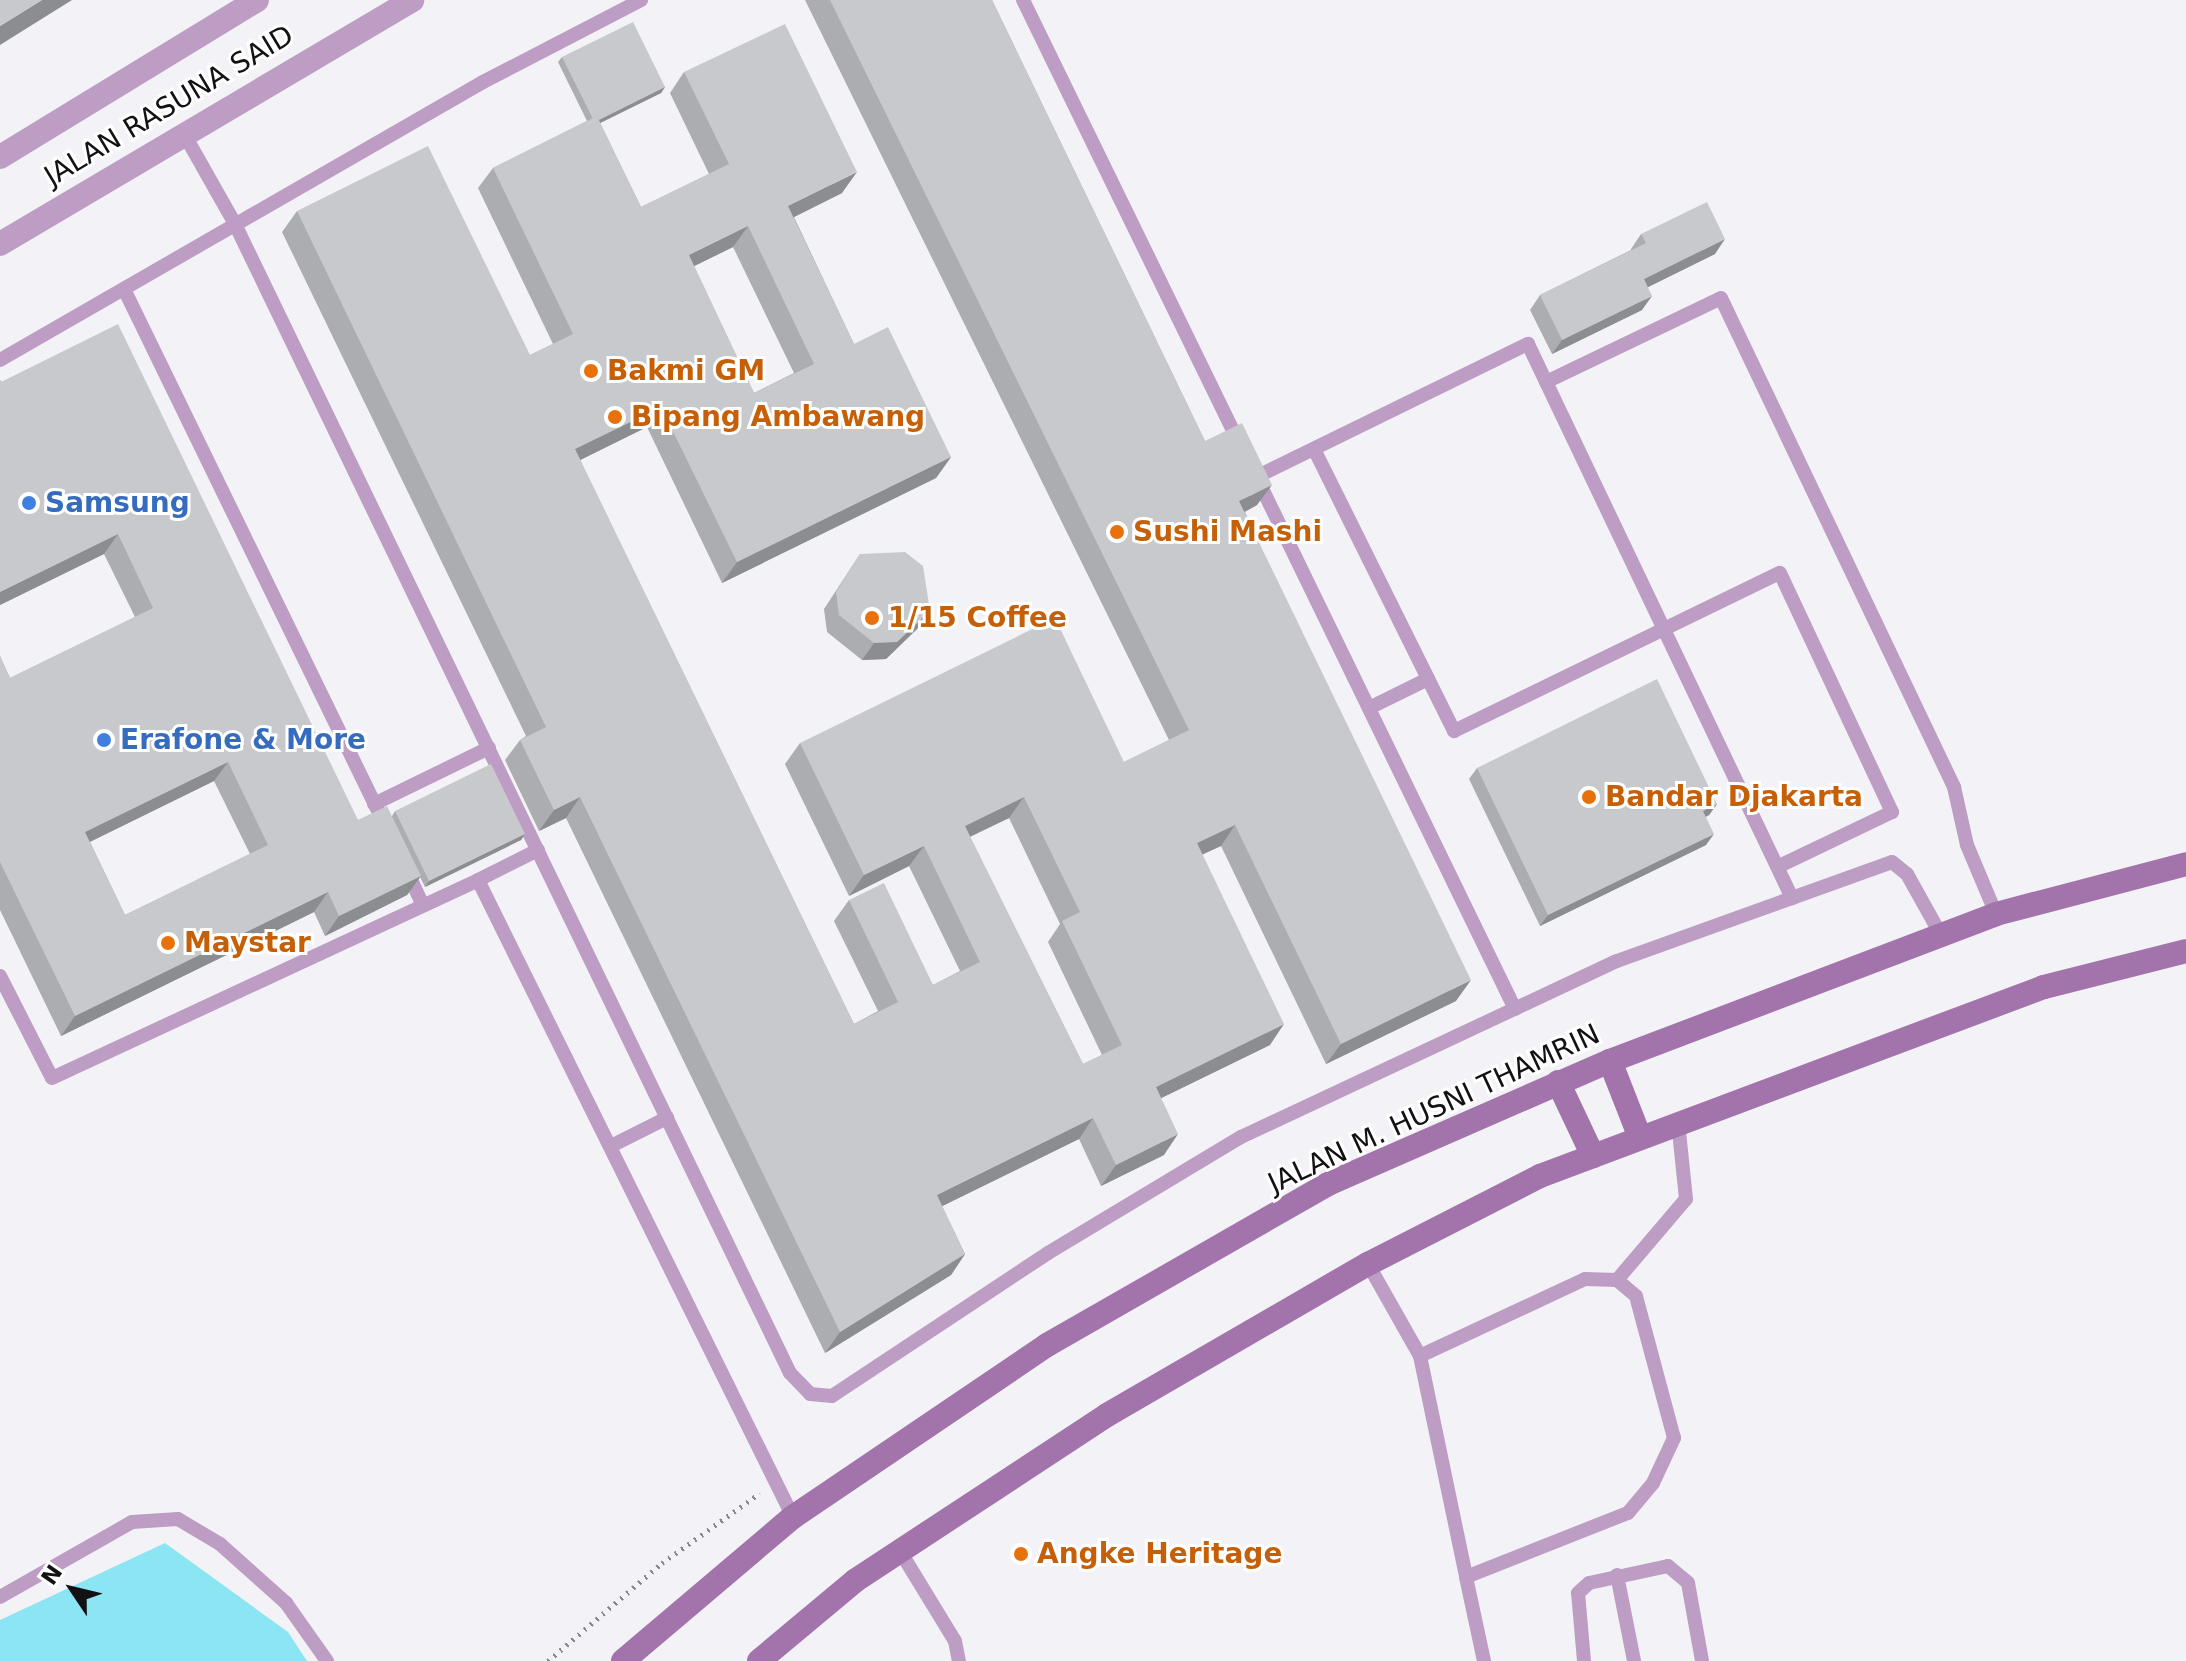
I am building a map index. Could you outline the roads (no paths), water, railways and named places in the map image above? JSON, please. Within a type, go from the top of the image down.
[{"type":"main road","name":"JALAN M. HUSNI THAMRIN","points":[[623,1661],[793,1517],[1047,1345],[1328,1184],[1558,1082],[1996,914],[2186,864]]},
{"type":"main road","points":[[759,1661],[900,1551],[1107,1415],[1368,1264],[1639,1135],[2044,987],[2186,951]]},
{"type":"main road","points":[[1610,1061],[1639,1135]]},
{"type":"main road","points":[[1558,1082],[1593,1156]]},
{"type":"street","name":"JALAN RASUNA SAID","points":[[0,244],[183,132],[412,0]]},
{"type":"street","name":"JALAN RASUNA SAID","points":[[0,157],[250,2]]},
{"type":"lane","points":[[0,360],[235,224],[641,0]]},
{"type":"lane","points":[[1023,0],[1515,1009]]},
{"type":"lane","points":[[183,132],[235,224],[790,1373],[810,1394],[832,1396],[1048,1253],[1241,1137],[1617,961],[1892,862],[1941,935]]},
{"type":"lane","points":[[124,289],[423,905]]},
{"type":"lane","points":[[1546,382],[1721,298],[1954,787],[1967,845],[1996,914]]},
{"type":"lane","points":[[1256,477],[1528,344],[1792,898]]},
{"type":"lane","points":[[1314,449],[1454,731],[1780,573],[1892,812],[1777,867]]},
{"type":"lane","points":[[1369,708],[1428,679]]},
{"type":"lane","points":[[374,804],[489,748]]},
{"type":"lane","points":[[0,976],[52,1078],[538,850]]},
{"type":"lane","points":[[478,880],[793,1517]]},
{"type":"lane","points":[[611,1146],[667,1118]]},
{"type":"lane","points":[[1617,1280],[1686,1199],[1678,1121]]},
{"type":"lane","points":[[1368,1264],[1420,1356],[1484,1661]]},
{"type":"lane","points":[[1420,1356],[1585,1279],[1617,1280],[1636,1296],[1674,1438],[1653,1483],[1628,1513],[1466,1577]]},
{"type":"lane","points":[[0,1597],[132,1522],[178,1519],[220,1544],[286,1603],[327,1661]]},
{"type":"lane","points":[[900,1551],[955,1641],[959,1661]]},
{"type":"lane","points":[[1584,1661],[1573,1602],[1589,1583],[1668,1566],[1681,1572],[1702,1661]]},
{"type":"lane","points":[[1617,1575],[1634,1661]]},
{"type":"water","points":[[165,1543],[288,1632],[307,1661],[0,1661],[0,1620]]},
{"type":"place","name":"Bakmi GM","points":[[591,371]]},
{"type":"place","name":"Bipang Ambawang","points":[[615,417]]},
{"type":"place","name":"Samsung","points":[[29,503]]},
{"type":"place","name":"Sushi Mashi","points":[[1117,532]]},
{"type":"place","name":"1/15 Coffee","points":[[872,618]]},
{"type":"place","name":"Erafone & More","points":[[104,740]]},
{"type":"place","name":"Bandar Djakarta","points":[[1589,797]]},
{"type":"place","name":"Maystar","points":[[168,943]]},
{"type":"place","name":"Angke Heritage","points":[[1021,1554]]}]
